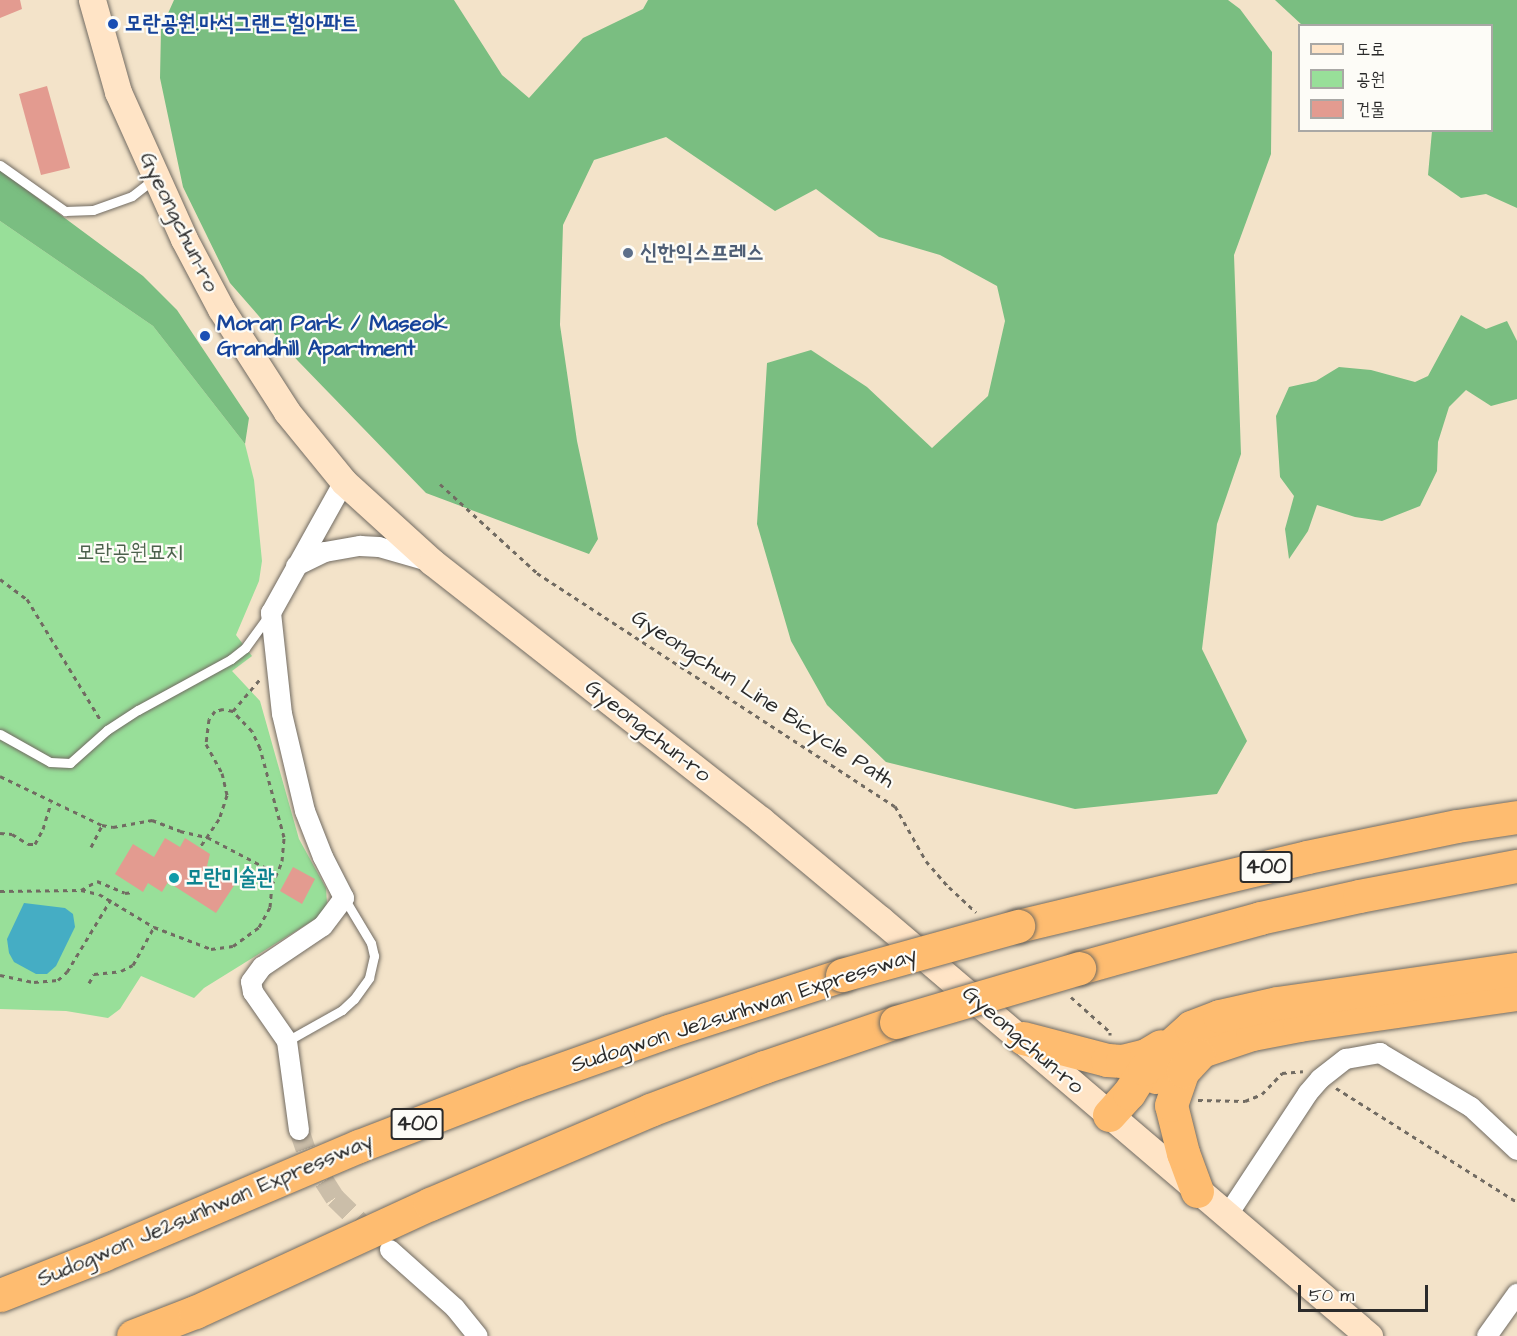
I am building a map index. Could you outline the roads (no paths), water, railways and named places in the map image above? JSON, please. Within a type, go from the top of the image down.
[{"type":"highway","name":"Sudogwon Je2sunhwan Expressway","points":[[0,1295],[102,1255],[359,1146],[525,1082],[669,1031],[842,975],[1018,926],[1307,857],[1457,826],[1517,817]]},
{"type":"highway","name":"400","points":[[133,1336],[195,1312],[429,1204],[650,1110],[764,1067],[896,1022],[1072,980],[1326,903],[1517,866]]},
{"type":"highway","points":[[1119,1104],[1144,1069],[1196,1039],[1219,1016],[1277,1004],[1517,969]]},
{"type":"highway","points":[[1023,1038],[1107,1060],[1122,1061],[1146,1056],[1196,1039],[1252,1034],[1299,1025],[1517,994]]},
{"type":"highway","points":[[1196,1039],[1170,1105],[1183,1153],[1197,1191]]},
{"type":"street","name":"Gyeongchun-ro","points":[[92,0],[118,92],[184,239],[221,309],[287,412],[344,482],[432,562],[761,820],[1023,1038],[1119,1104],[1197,1191],[1369,1336]]},
{"type":"street","points":[[299,1130],[287,1041],[253,992],[251,982],[262,967],[323,926],[344,898],[323,857],[305,811],[287,742],[270,613],[344,482]]},
{"type":"street","points":[[296,566],[325,552],[360,546],[402,552],[432,562]]},
{"type":"street","points":[[1227,1216],[1320,1079],[1346,1059],[1380,1053],[1471,1107],[1517,1150]]},
{"type":"street","points":[[390,1250],[455,1308],[478,1336]]},
{"type":"street","points":[[1486,1336],[1517,1294]]},
{"type":"lane","points":[[0,165],[65,211],[93,210],[132,196],[156,178]]},
{"type":"lane","points":[[0,734],[50,762],[70,763],[107,730],[231,659],[254,637],[270,613]]},
{"type":"lane","points":[[287,1041],[342,1010],[354,999],[369,978],[374,956],[371,943],[344,898]]},
{"type":"water","points":[[24,903],[65,908],[73,914],[75,927],[56,966],[47,974],[36,974],[14,962],[9,953],[7,939]]},
{"type":"tunnel","points":[[299,1130],[308,1156],[335,1198],[376,1238]]},
{"type":"place","name":"모란공원.마석그랜드힐아파트","points":[[113,24]]},
{"type":"place","name":"신한익스프레스","points":[[628,253]]},
{"type":"place","name":"Moran Park / Maseok Grandhill Apartment","points":[[205,336]]},
{"type":"place","name":"모란미술관","points":[[174,878]]},
{"type":"park label","name":"모란공원묘지","points":[[130,553]]}]
